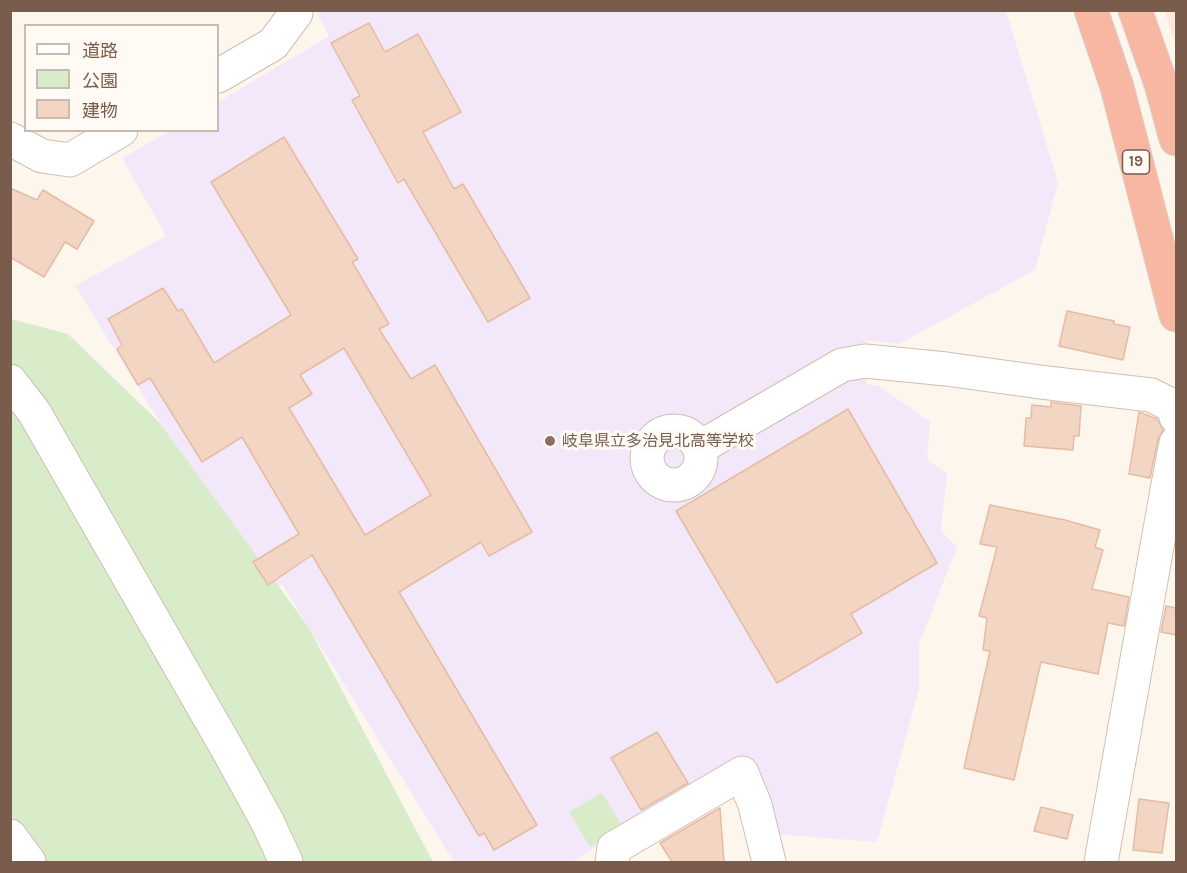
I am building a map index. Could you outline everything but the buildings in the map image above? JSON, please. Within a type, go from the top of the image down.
[{"type":"highway","name":"19","points":[[1091,10],[1117,87],[1176,315]]},
{"type":"highway","points":[[1135,10],[1161,84],[1176,139]]},
{"type":"street","points":[[219,75],[273,44],[296,13],[295,10]]},
{"type":"street","points":[[10,139],[42,156],[70,160],[118,132]]},
{"type":"street","points":[[699,448],[842,365],[865,362],[945,369],[1151,395],[1175,407],[1176,417]]},
{"type":"street","points":[[10,381],[46,432],[228,750],[267,821],[286,862]]},
{"type":"street","points":[[1101,862],[1172,488],[1176,443]]},
{"type":"street","points":[[612,862],[614,849],[742,773],[755,805],[769,862]]},
{"type":"street","points":[[10,836],[29,862]]},
{"type":"shaded area","name":"岐阜県立多治見北高等学校","points":[[316,11],[1006,11],[1058,182],[1035,270],[899,344],[866,340],[866,384],[879,386],[930,422],[927,459],[947,474],[941,531],[957,547],[919,644],[919,689],[877,842],[774,834],[747,764],[600,844],[573,862],[454,862],[282,584],[268,595],[75,286],[166,236],[122,158],[168,132],[219,132],[219,101],[329,36]]},
{"type":"shaded area","points":[[1165,11],[1176,11],[1176,47]]},
{"type":"green space","points":[[11,319],[68,334],[159,422],[309,628],[433,862],[11,862]]},
{"type":"green space","points":[[602,793],[623,827],[590,847],[569,812]]},
{"type":"place","name":"岐阜県立多治見北高等学校","points":[[550,441]]}]
